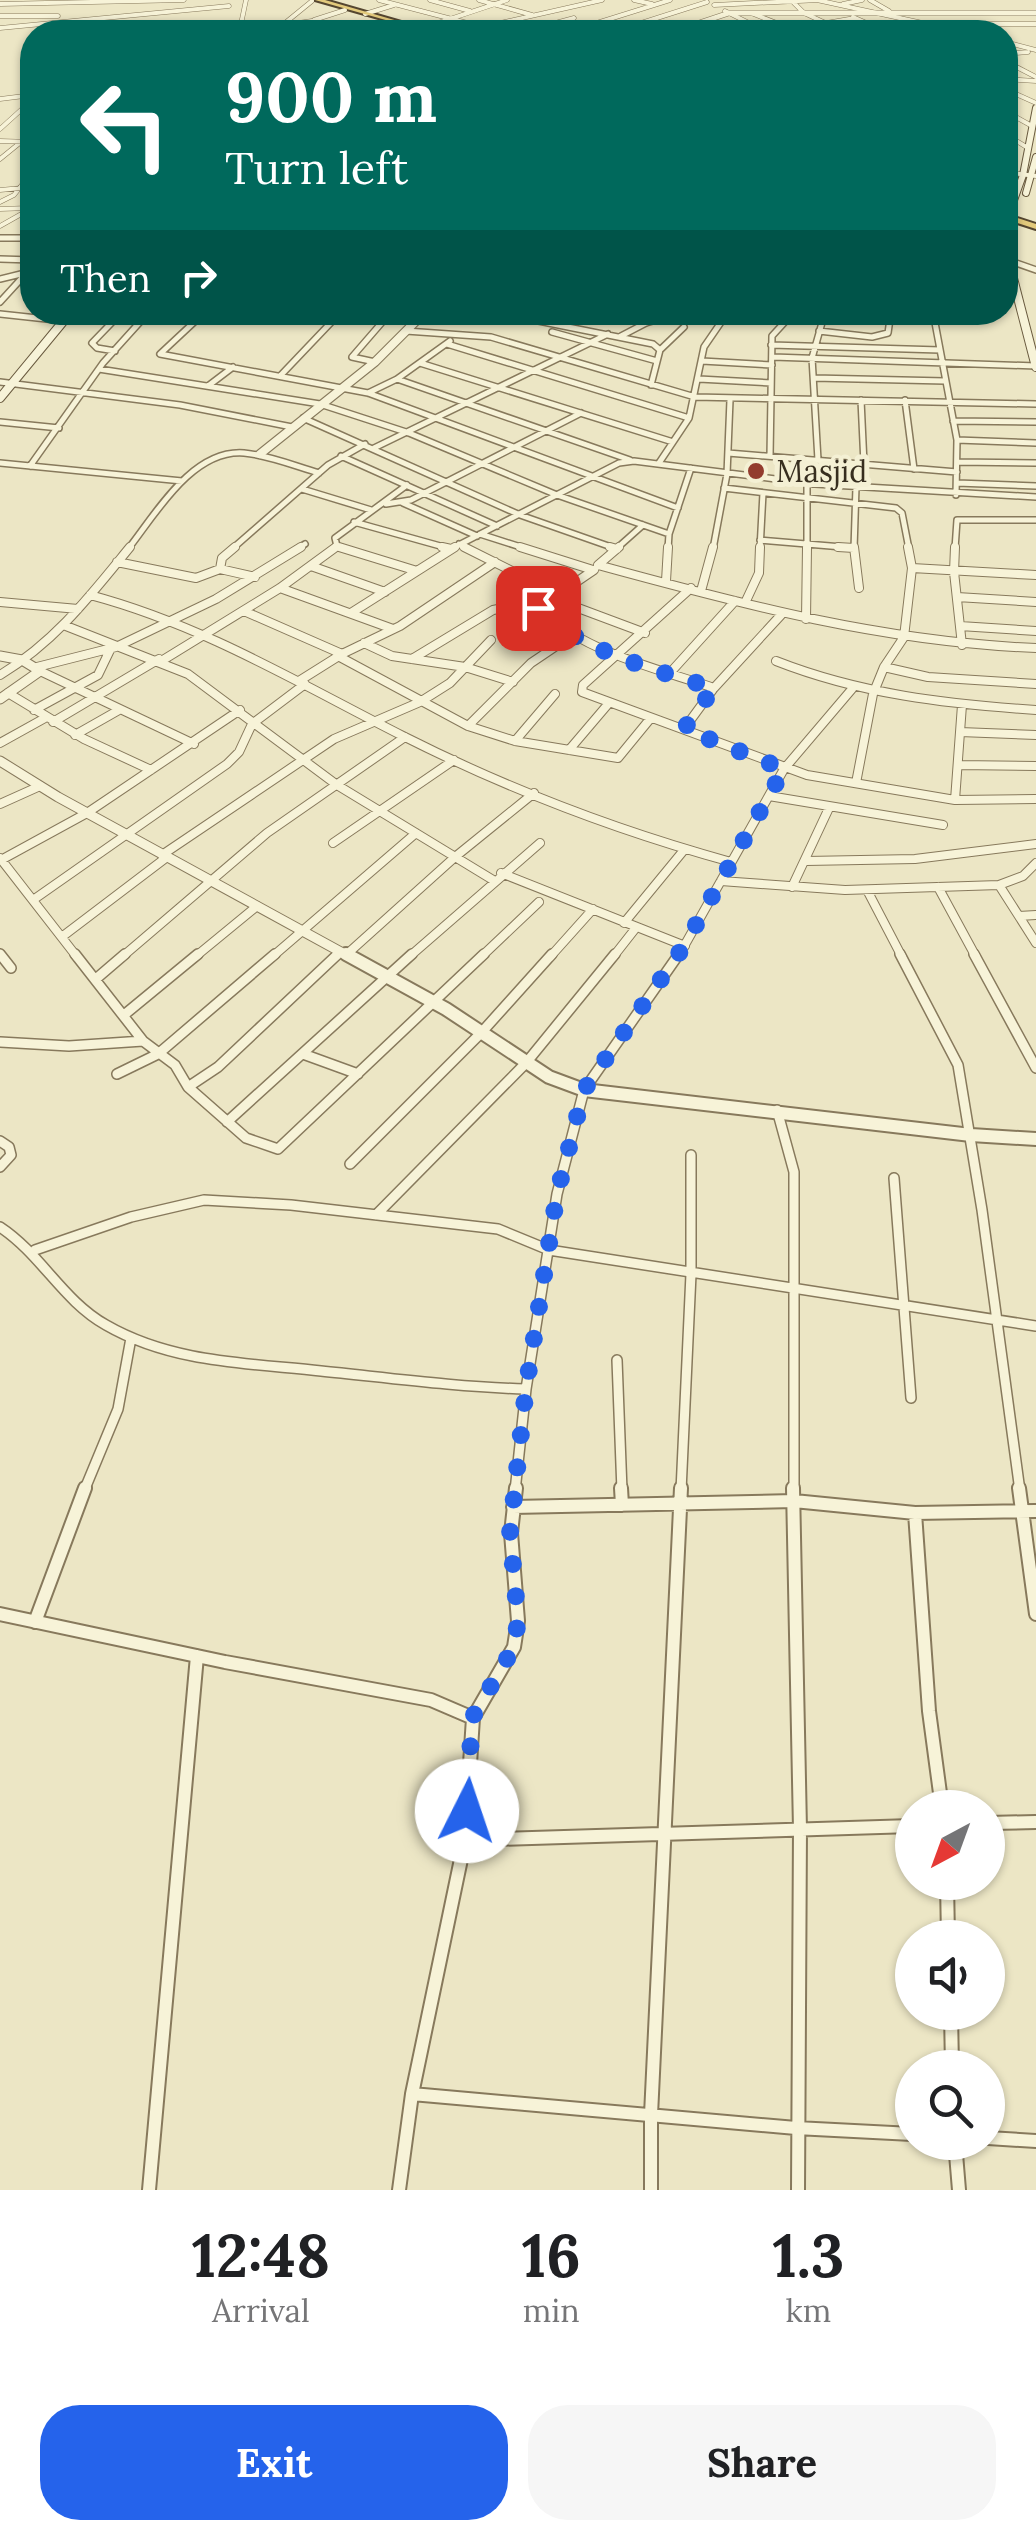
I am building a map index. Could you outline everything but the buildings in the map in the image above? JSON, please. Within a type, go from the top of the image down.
[{"type":"highway","points":[[313,0],[380,20]]},
{"type":"highway","points":[[313,0],[384,20]]},
{"type":"main road","points":[[1031,176],[1028,148],[1036,106]]},
{"type":"main road","points":[[1018,202],[1036,156]]},
{"type":"main road","points":[[1018,285],[1036,331]]},
{"type":"main road","points":[[1018,297],[1036,366]]},
{"type":"main road","points":[[0,398],[4,385],[57,325]]},
{"type":"street","points":[[8,4],[23,0]]},
{"type":"street","points":[[166,0],[174,20]]},
{"type":"street","points":[[0,5],[184,0]]},
{"type":"street","points":[[212,0],[229,6]]},
{"type":"street","points":[[287,20],[313,0]]},
{"type":"street","points":[[379,0],[460,20]]},
{"type":"street","points":[[430,0],[472,12]]},
{"type":"street","points":[[479,0],[535,15]]},
{"type":"street","points":[[448,20],[507,0]]},
{"type":"street","points":[[557,0],[578,20]]},
{"type":"street","points":[[514,20],[600,0],[616,17]]},
{"type":"street","points":[[634,0],[654,5]]},
{"type":"street","points":[[607,20],[670,0]]},
{"type":"street","points":[[650,20],[708,2],[818,0],[910,20]]},
{"type":"street","points":[[840,5],[862,0]]},
{"type":"street","points":[[870,0],[892,13]]},
{"type":"street","points":[[53,20],[75,2]]},
{"type":"street","points":[[708,2],[743,20]]},
{"type":"street","points":[[80,20],[244,3]]},
{"type":"street","points":[[794,3],[819,20]]},
{"type":"street","points":[[365,14],[396,4]]},
{"type":"street","points":[[315,20],[346,10]]},
{"type":"street","points":[[708,20],[729,13],[1036,13]]},
{"type":"street","points":[[751,13],[768,20]]},
{"type":"street","points":[[844,13],[860,20]]},
{"type":"street","points":[[0,16],[58,16]]},
{"type":"street","points":[[567,20],[574,18]]},
{"type":"street","points":[[843,20],[855,18]]},
{"type":"street","points":[[0,129],[20,111]]},
{"type":"street","points":[[1018,118],[1032,126]]},
{"type":"street","points":[[1018,142],[1028,148]]},
{"type":"street","points":[[0,159],[20,144]]},
{"type":"street","points":[[0,206],[20,184]]},
{"type":"street","points":[[0,190],[20,188]]},
{"type":"street","points":[[2,299],[20,280]]},
{"type":"street","points":[[110,325],[92,344],[115,351]]},
{"type":"street","points":[[30,466],[100,369],[138,325]]},
{"type":"street","points":[[191,325],[160,354],[368,393],[678,508]]},
{"type":"street","points":[[280,375],[328,325]]},
{"type":"street","points":[[375,362],[352,356],[379,325]]},
{"type":"street","points":[[260,454],[375,362],[412,325]]},
{"type":"street","points":[[561,325],[653,344],[660,350]]},
{"type":"street","points":[[620,336],[642,325]]},
{"type":"street","points":[[659,463],[689,418],[704,347],[719,325]]},
{"type":"street","points":[[770,456],[771,344],[772,336],[782,325]]},
{"type":"street","points":[[818,460],[812,358],[821,325]]},
{"type":"street","points":[[819,331],[878,338],[888,333],[890,325]]},
{"type":"street","points":[[935,325],[957,440],[956,495]]},
{"type":"street","points":[[650,385],[660,350],[684,327]]},
{"type":"street","points":[[406,331],[490,337],[695,396],[730,400],[1036,404]]},
{"type":"street","points":[[552,332],[657,361]]},
{"type":"street","points":[[374,448],[441,420],[608,334]]},
{"type":"street","points":[[368,393],[396,379],[454,337]]},
{"type":"street","points":[[447,344],[689,418]]},
{"type":"street","points":[[771,344],[940,350]]},
{"type":"street","points":[[702,360],[812,358],[1036,366]]},
{"type":"street","points":[[420,363],[673,442]]},
{"type":"street","points":[[208,386],[233,367]]},
{"type":"street","points":[[100,369],[320,404],[669,534]]},
{"type":"street","points":[[814,378],[944,381]]},
{"type":"street","points":[[396,379],[632,460],[808,482],[1036,498]]},
{"type":"street","points":[[698,379],[771,383]]},
{"type":"street","points":[[4,385],[180,405],[292,427]]},
{"type":"street","points":[[701,590],[708,575],[727,474],[730,400]]},
{"type":"street","points":[[861,400],[864,464]]},
{"type":"street","points":[[905,400],[914,468]]},
{"type":"street","points":[[337,546],[335,538],[371,510],[426,493],[581,413]]},
{"type":"street","points":[[303,418],[520,515],[617,548]]},
{"type":"street","points":[[953,421],[1036,422]]},
{"type":"street","points":[[0,422],[59,428]]},
{"type":"street","points":[[957,440],[1036,443]]},
{"type":"street","points":[[220,569],[222,558],[319,473],[365,444]]},
{"type":"street","points":[[0,675],[66,626],[182,481],[206,464],[235,452],[260,454],[319,473]]},
{"type":"street","points":[[728,453],[957,472]]},
{"type":"street","points":[[341,456],[497,526]]},
{"type":"street","points":[[351,613],[459,544],[632,460]]},
{"type":"street","points":[[957,462],[1036,464]]},
{"type":"street","points":[[0,463],[182,481]]},
{"type":"street","points":[[666,582],[669,534],[691,468]]},
{"type":"street","points":[[806,619],[808,482]]},
{"type":"street","points":[[957,484],[1036,486]]},
{"type":"street","points":[[386,504],[406,485]]},
{"type":"street","points":[[856,486],[854,548],[859,588]]},
{"type":"street","points":[[724,488],[900,510],[912,568],[904,637],[873,694],[856,783]]},
{"type":"street","points":[[302,489],[371,510]]},
{"type":"street","points":[[745,604],[759,573],[763,492]]},
{"type":"street","points":[[403,503],[478,535],[596,568],[701,590],[780,615],[962,645],[1036,648]]},
{"type":"street","points":[[962,645],[954,572],[956,520],[1036,520]]},
{"type":"street","points":[[354,522],[451,549]]},
{"type":"street","points":[[538,608],[596,568],[643,525]]},
{"type":"street","points":[[760,540],[854,548]]},
{"type":"street","points":[[151,770],[4,696],[38,669],[114,647],[175,619],[255,577],[305,544]]},
{"type":"street","points":[[459,544],[556,597],[645,632]]},
{"type":"street","points":[[0,742],[95,699],[244,611],[337,546]]},
{"type":"street","points":[[337,546],[417,571]]},
{"type":"street","points":[[116,562],[201,579],[220,569],[255,577]]},
{"type":"street","points":[[33,900],[123,833],[228,764],[240,752],[252,724],[302,682],[340,655],[393,629],[495,562]]},
{"type":"street","points":[[311,566],[384,592]]},
{"type":"street","points":[[912,568],[1036,576]]},
{"type":"street","points":[[280,588],[393,629]]},
{"type":"street","points":[[691,588],[583,685],[582,692],[784,769],[956,800],[1036,800]]},
{"type":"street","points":[[90,596],[175,619],[454,760],[684,850],[732,862]]},
{"type":"street","points":[[957,597],[1036,602]]},
{"type":"street","points":[[669,674],[735,600]]},
{"type":"street","points":[[0,602],[78,609]]},
{"type":"street","points":[[412,659],[493,610],[532,602],[554,624],[574,634],[617,654],[714,688]]},
{"type":"street","points":[[244,611],[340,655],[468,726],[516,741],[618,758],[650,719]]},
{"type":"street","points":[[684,729],[714,688],[780,615]]},
{"type":"street","points":[[66,626],[114,647],[161,659],[240,710],[252,724],[337,785],[456,857],[684,946]]},
{"type":"street","points":[[960,626],[1036,630]]},
{"type":"street","points":[[468,726],[532,663],[574,634]]},
{"type":"street","points":[[63,936],[164,856],[303,758],[374,720],[420,702],[450,683],[491,640]]},
{"type":"street","points":[[364,643],[392,656],[465,667],[513,682]]},
{"type":"street","points":[[34,710],[98,675],[114,647]]},
{"type":"street","points":[[0,656],[22,660],[95,699],[194,744]]},
{"type":"street","points":[[776,661],[873,694],[1036,710]]},
{"type":"street","points":[[884,668],[928,677],[1036,684]]},
{"type":"street","points":[[399,2190],[412,2094],[465,1840],[472,1718],[514,1647],[518,1620],[510,1533],[526,1388],[557,1194],[584,1090],[684,946],[784,769],[852,689]]},
{"type":"street","points":[[516,741],[554,694]]},
{"type":"street","points":[[568,750],[610,703]]},
{"type":"street","points":[[956,800],[962,705]]},
{"type":"street","points":[[76,734],[119,710]]},
{"type":"street","points":[[240,710],[87,813],[1,859],[143,1041],[175,1065],[188,1087],[246,1138],[278,1149],[539,902]]},
{"type":"street","points":[[960,732],[1036,735]]},
{"type":"street","points":[[96,978],[267,833],[405,737]]},
{"type":"street","points":[[334,843],[454,760]]},
{"type":"street","points":[[0,761],[164,856],[433,1002],[526,1063],[584,1090],[971,1135],[1036,1138]]},
{"type":"street","points":[[958,765],[1036,766]]},
{"type":"street","points":[[0,804],[40,786]]},
{"type":"street","points":[[188,1087],[218,1067],[343,954],[534,793]]},
{"type":"street","points":[[769,796],[943,825]]},
{"type":"street","points":[[792,888],[829,808]]},
{"type":"street","points":[[117,1074],[158,1054],[416,832]]},
{"type":"street","points":[[228,1122],[497,876],[540,843]]},
{"type":"street","points":[[806,861],[915,859],[1036,844]]},
{"type":"street","points":[[624,923],[684,850]]},
{"type":"street","points":[[721,881],[867,890],[999,885],[1023,876],[1036,863]]},
{"type":"street","points":[[999,885],[1036,944]]},
{"type":"street","points":[[938,887],[1036,1068]]},
{"type":"street","points":[[867,890],[958,1065],[971,1135],[1036,1614]]},
{"type":"street","points":[[124,1015],[256,906]]},
{"type":"street","points":[[350,1164],[481,1032],[593,909]]},
{"type":"street","points":[[1019,916],[1036,914]]},
{"type":"street","points":[[376,1215],[526,1063],[636,929]]},
{"type":"street","points":[[0,954],[11,968]]},
{"type":"street","points":[[0,1042],[69,1046],[143,1041]]},
{"type":"street","points":[[303,1054],[358,1074]]},
{"type":"street","points":[[777,1110],[794,1172],[792,1288],[800,1829],[798,2190]]},
{"type":"street","points":[[0,1140],[9,1147],[11,1155],[0,1167]]},
{"type":"street","points":[[651,2190],[651,2115],[691,1274],[691,1154]]},
{"type":"street","points":[[894,1178],[911,1398]]},
{"type":"street","points":[[35,1250],[131,1217],[204,1200],[498,1229],[549,1250],[1036,1326]]},
{"type":"street","points":[[0,1228],[35,1250],[64,1292],[100,1322],[174,1354],[229,1366],[313,1370],[441,1386],[526,1388]]},
{"type":"street","points":[[35,1622],[98,1452],[118,1409],[131,1338]]},
{"type":"street","points":[[617,1360],[622,1505]]},
{"type":"street","points":[[513,1506],[794,1502],[915,1512],[1036,1511]]},
{"type":"street","points":[[915,1512],[929,1711],[940,1790]]},
{"type":"street","points":[[0,1614],[431,1700],[472,1718]]},
{"type":"street","points":[[149,2190],[174,1873],[197,1656]]},
{"type":"street","points":[[1005,1823],[1036,1822]]},
{"type":"street","points":[[465,1840],[895,1826]]},
{"type":"street","points":[[412,2094],[895,2133]]},
{"type":"street","points":[[1005,2139],[1036,2141]]},
{"type":"street","points":[[956,2160],[959,2190]]},
{"type":"place","name":"Masjid","points":[[756,471]]},
{"type":"route","points":[[467,1811],[472,1718],[514,1647],[518,1620],[510,1533],[526,1388],[557,1194],[584,1090],[684,946],[784,769],[684,729],[714,688],[617,654],[554,624],[538,608]]}]
